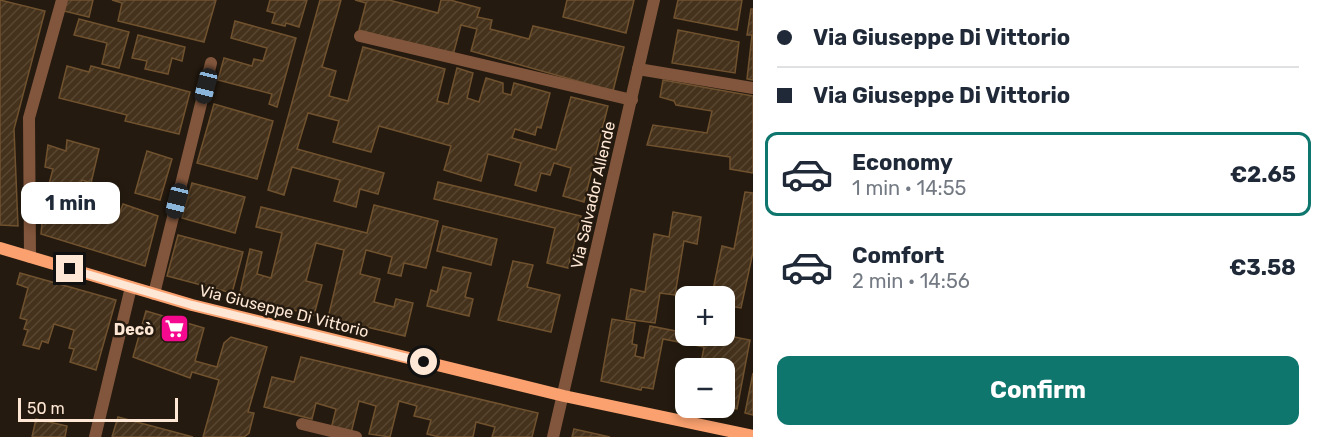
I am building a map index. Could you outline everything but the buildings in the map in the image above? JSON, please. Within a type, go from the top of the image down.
[{"type":"street","points":[[30,257],[29,118],[62,0]]},
{"type":"street","name":"Via Salvador Allende","points":[[553,437],[654,0]]},
{"type":"street","points":[[360,36],[632,100]]},
{"type":"street","points":[[153,294],[212,63]]},
{"type":"street","points":[[638,69],[753,88]]},
{"type":"street","name":"Via Giuseppe Di Vittorio","points":[[0,248],[192,305],[564,396],[753,436]]},
{"type":"street","points":[[95,437],[131,287]]},
{"type":"street","points":[[302,424],[356,437]]},
{"type":"place","name":"Decò","points":[[175,329]]},
{"type":"route","points":[[70,269],[192,305],[424,362]]}]
